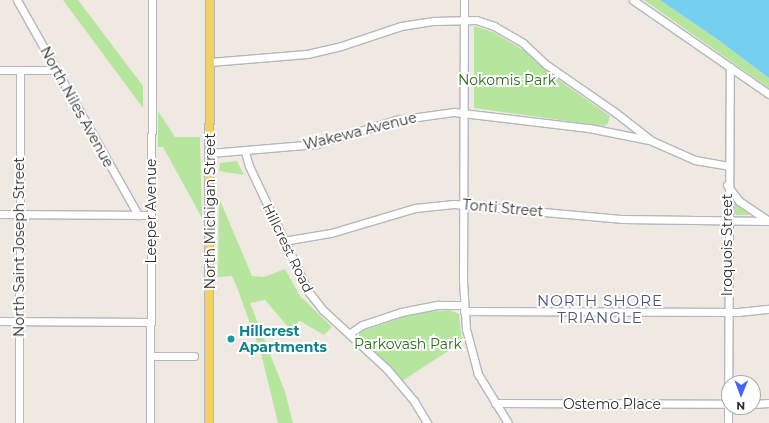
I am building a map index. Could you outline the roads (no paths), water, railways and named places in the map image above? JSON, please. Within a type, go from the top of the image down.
[{"type":"main road","name":"North Michigan Street","points":[[209,423],[210,0]]},
{"type":"street","name":"North Niles Avenue","points":[[17,0],[138,215]]},
{"type":"street","name":"Leeper Avenue","points":[[150,423],[152,0]]},
{"type":"street","points":[[464,0],[464,308],[468,342],[475,364],[495,403],[508,423]]},
{"type":"street","points":[[633,0],[769,94]]},
{"type":"street","points":[[210,62],[307,54],[341,46],[401,26],[464,19],[476,20],[508,34],[554,71],[616,113],[652,141],[695,160],[728,166]]},
{"type":"street","name":"Iroquois Street","points":[[728,375],[727,185],[730,67]]},
{"type":"street","points":[[0,70],[56,70]]},
{"type":"street","name":"North Saint Joseph Street","points":[[19,423],[20,70]]},
{"type":"street","name":"Wakewa Avenue","points":[[210,153],[245,152],[317,144],[409,117],[463,112],[596,129],[652,141]]},
{"type":"street","name":"Hillcrest Road","points":[[245,152],[283,241],[308,291],[323,310],[400,382],[427,423]]},
{"type":"street","points":[[727,185],[739,201],[768,221]]},
{"type":"street","name":"Tonti Street","points":[[283,241],[331,233],[415,208],[463,204],[622,219],[727,219],[768,221]]},
{"type":"street","points":[[0,214],[150,215]]},
{"type":"street","points":[[348,334],[362,325],[401,312],[438,305],[464,308],[727,312],[769,309]]},
{"type":"street","points":[[0,321],[151,322]]},
{"type":"street","points":[[150,356],[194,356]]},
{"type":"street","name":"Ostemo Place","points":[[495,403],[721,404]]},
{"type":"water","points":[[660,0],[769,0],[769,78],[717,39]]},
{"type":"place","name":"Hillcrest Apartments","points":[[231,339]]},
{"type":"district","name":"NORTH SHORE TRIANGLE","points":[[600,308]]},
{"type":"park label","name":"Nokomis Park","points":[[507,80]]},
{"type":"park label","name":"Parkovash Park","points":[[408,344]]}]
